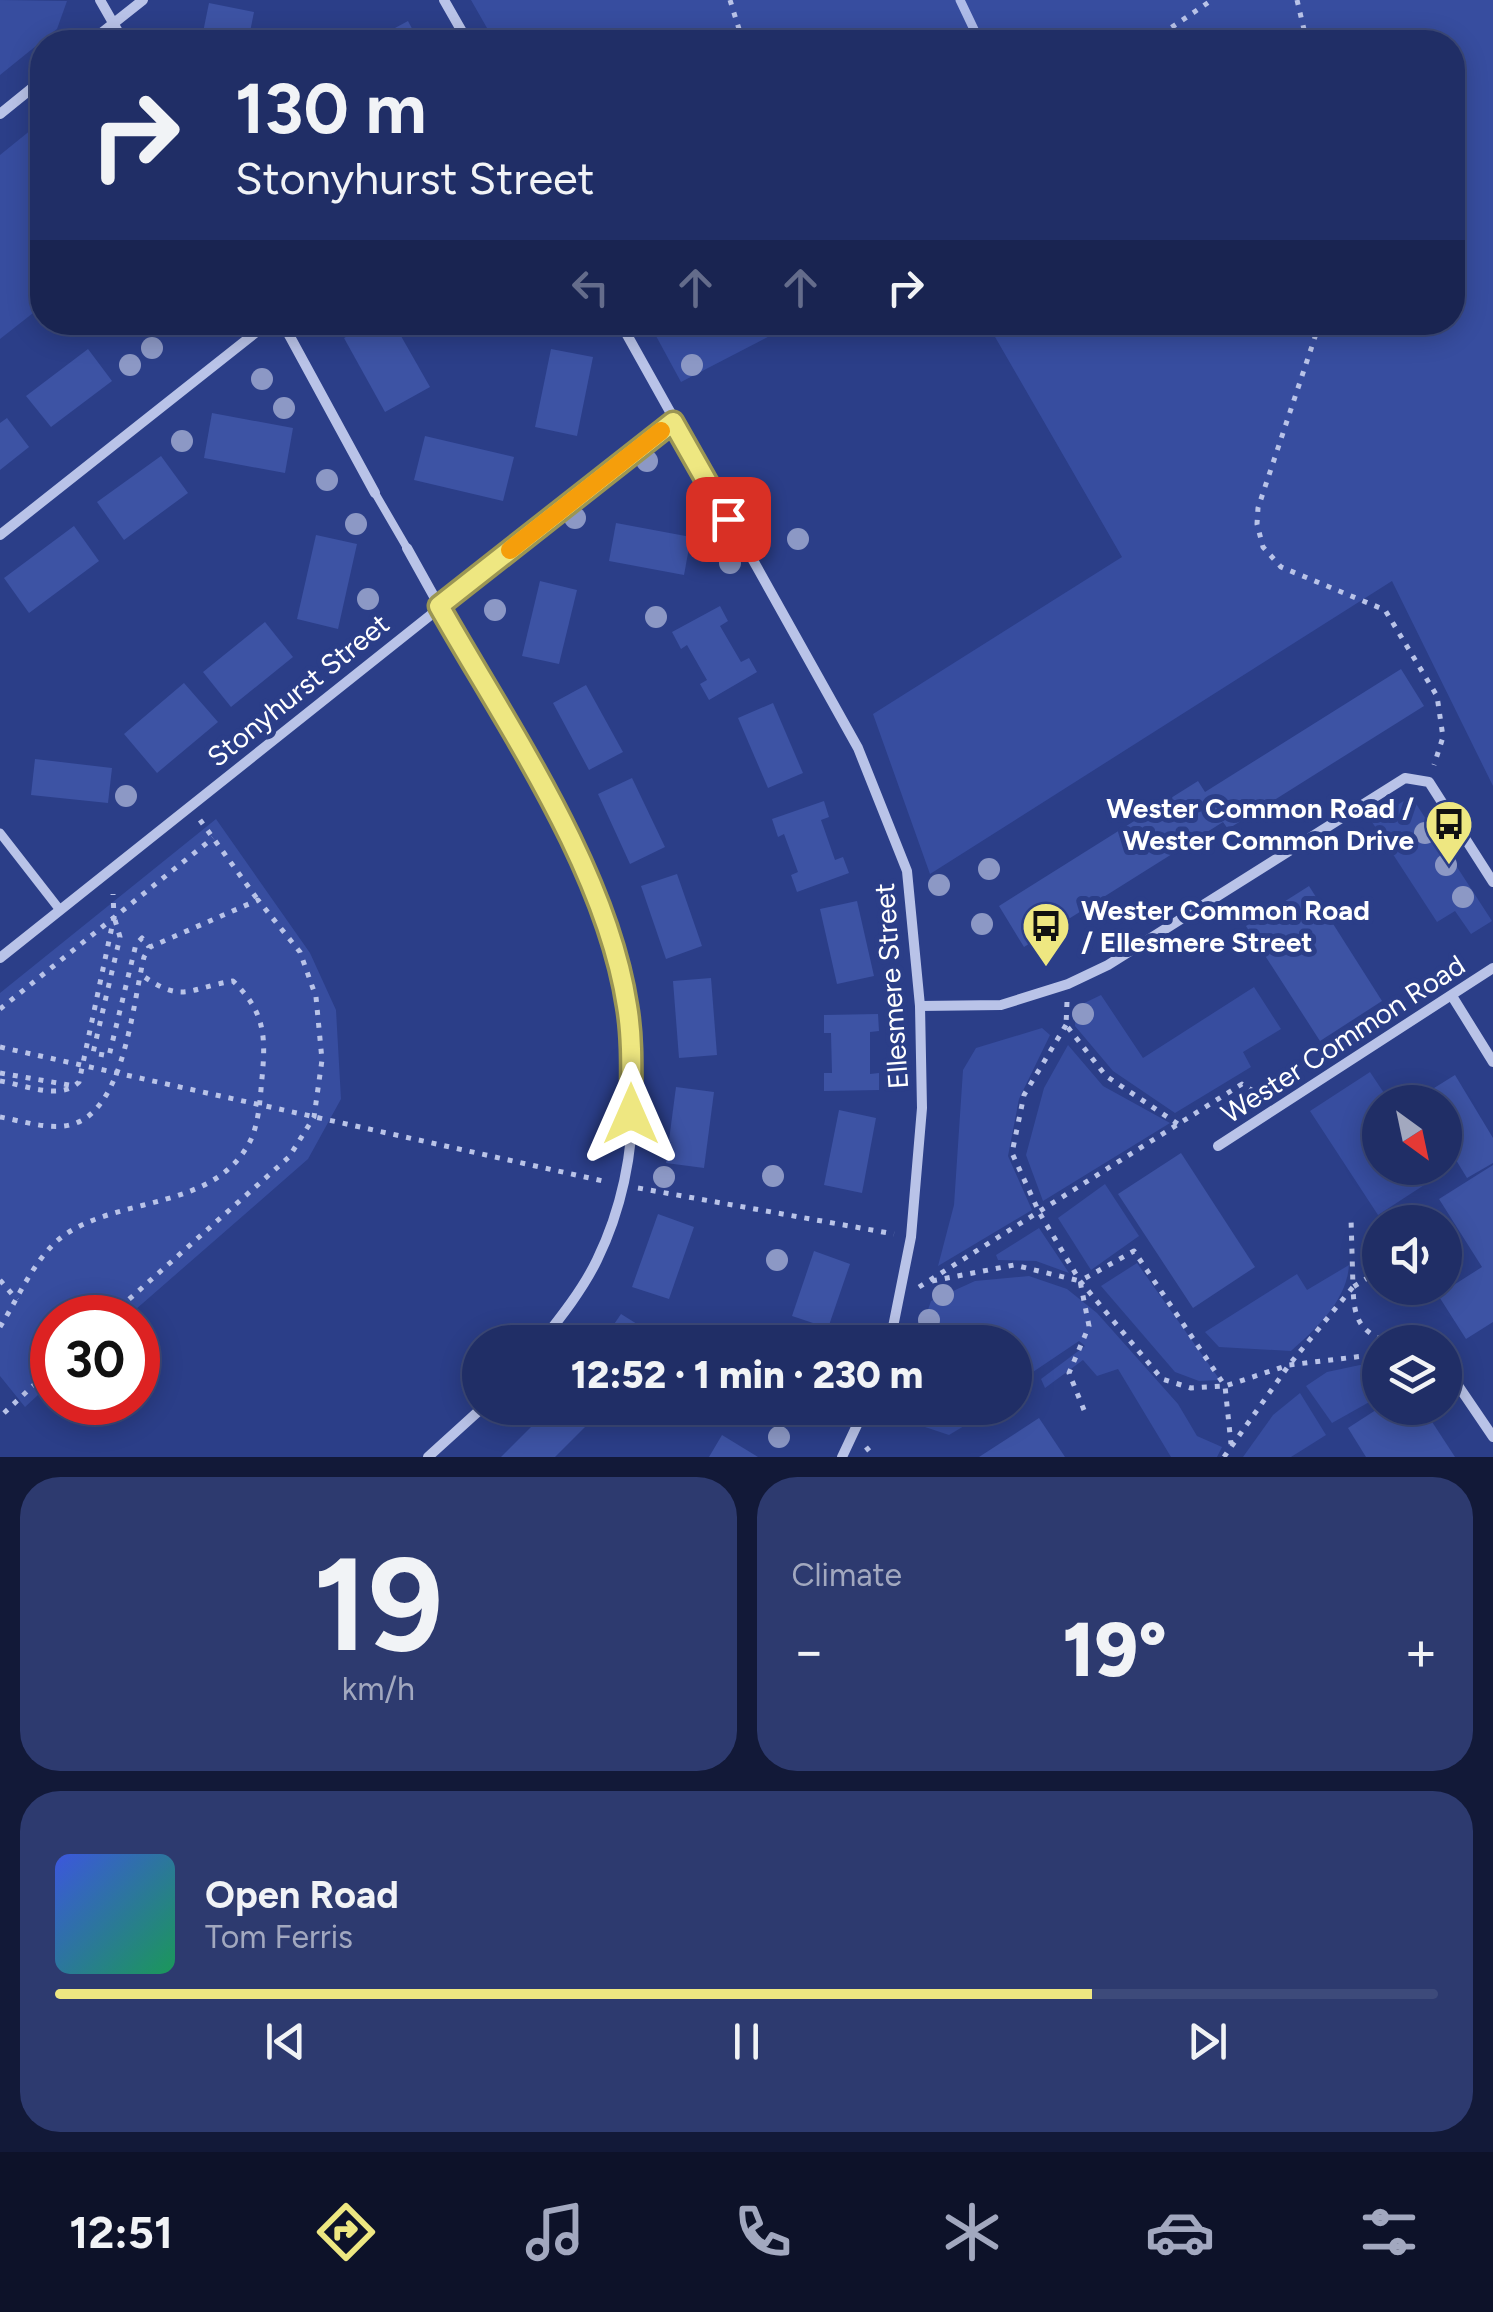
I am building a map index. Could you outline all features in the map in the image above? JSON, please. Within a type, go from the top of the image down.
[{"type":"street","points":[[100,0],[117,30]]},
{"type":"street","points":[[105,30],[144,0]]},
{"type":"street","points":[[444,0],[461,30]]},
{"type":"street","points":[[0,114],[30,90]]},
{"type":"street","points":[[0,535],[253,335]]},
{"type":"street","points":[[289,335],[375,493]]},
{"type":"street","name":"Ellesmere Street","points":[[628,335],[858,748],[907,872],[920,1006],[922,1108],[911,1237],[894,1325]]},
{"type":"street","name":"Stonyhurst Street","points":[[0,958],[673,422]]},
{"type":"street","points":[[407,548],[554,810],[602,910],[628,1007],[631,1114],[624,1186],[597,1260],[553,1325]]},
{"type":"street","points":[[920,1006],[1001,1006],[1068,984],[1108,965],[1405,778],[1429,782],[1493,882]]},
{"type":"street","points":[[0,833],[60,910]]},
{"type":"street","name":"Wester Common Road","points":[[1218,1146],[1493,968]]},
{"type":"street","points":[[1452,996],[1493,1062]]},
{"type":"street","points":[[1462,1391],[1493,1437]]},
{"type":"street","points":[[428,1457],[463,1425]]},
{"type":"street","points":[[842,1457],[858,1425]]},
{"type":"lane","points":[[375,493],[407,548]]},
{"type":"path","points":[[730,0],[739,30]]},
{"type":"path","points":[[1168,30],[1212,0]]},
{"type":"path","points":[[1298,0],[1304,30]]},
{"type":"path","points":[[1316,335],[1258,508],[1257,524],[1263,547],[1281,567],[1385,610],[1437,696],[1444,738],[1429,782]]},
{"type":"path","points":[[134,1295],[289,1157],[314,1117],[322,1060],[316,997],[300,952],[190,804]]},
{"type":"path","points":[[0,1009],[213,838]]},
{"type":"path","points":[[106,872],[112,885],[120,936],[93,1053],[109,1056],[136,944],[142,938],[150,948]]},
{"type":"path","points":[[0,1117],[46,1126],[76,1124],[110,1092],[150,948],[258,900]]},
{"type":"path","points":[[0,1077],[58,1092],[71,1090],[79,1082],[114,917]]},
{"type":"path","points":[[0,1327],[47,1250],[67,1233],[111,1213],[190,1192],[228,1170],[249,1144],[260,1105],[266,1037],[251,998],[234,981],[201,986],[182,995],[164,991],[140,974]]},
{"type":"path","points":[[1068,984],[1066,1025],[1024,1094],[1012,1153],[1038,1212],[1080,1281],[1162,1379],[1191,1388],[1225,1386],[1289,1365],[1362,1356]]},
{"type":"path","points":[[1066,1025],[1106,1076],[1180,1124]]},
{"type":"path","points":[[0,1047],[624,1186],[911,1237]]},
{"type":"path","points":[[900,1299],[1242,1084],[1278,1108]]},
{"type":"path","points":[[1350,1218],[1354,1315],[1362,1325]]},
{"type":"path","points":[[928,1281],[1014,1265],[1080,1281],[1134,1251],[1225,1386],[1231,1444]]},
{"type":"path","points":[[0,1280],[17,1300]]},
{"type":"path","points":[[1080,1281],[1090,1326],[1069,1372],[1084,1410]]},
{"type":"path","points":[[1224,1457],[1289,1365],[1353,1287],[1362,1281]]},
{"type":"path","points":[[4,1413],[30,1389]]},
{"type":"shaded area","points":[[0,0],[67,1],[57,29],[30,30],[30,51],[0,75]]},
{"type":"shaded area","points":[[471,0],[1493,0],[1493,786],[1392,581],[930,874],[873,714],[1122,557],[994,335],[1465,335],[1465,30],[488,30]]},
{"type":"shaded area","points":[[30,131],[30,315],[0,339],[0,155]]},
{"type":"shaded area","points":[[656,335],[772,335],[681,382]]},
{"type":"shaded area","points":[[1411,796],[1492,921],[1471,934],[1455,911],[1437,922],[1372,822]]},
{"type":"shaded area","points":[[216,819],[310,953],[336,1010],[341,1099],[308,1159],[152,1295],[30,1295],[30,1402],[25,1407],[0,1376],[0,993]]},
{"type":"shaded area","points":[[1254,987],[1281,1029],[1243,1052],[1251,1067],[1175,1113],[1113,1071],[1075,1026],[1076,1007],[1101,995],[1143,1058]]},
{"type":"shaded area","points":[[1042,1028],[1050,1035],[1019,1099],[1008,1156],[1032,1210],[938,1266],[954,1205],[963,1070],[976,1048]]},
{"type":"shaded area","points":[[1068,1045],[1103,1086],[1170,1123],[1043,1201],[1026,1155],[1044,1088]]},
{"type":"shaded area","points":[[1370,1072],[1379,1085],[1362,1085],[1362,1185],[1424,1185],[1393,1205],[1371,1205],[1310,1111]]},
{"type":"shaded area","points":[[1105,1184],[1139,1236],[1091,1270],[1058,1218]]},
{"type":"shaded area","points":[[1039,1228],[1069,1273],[1036,1261],[998,1260],[996,1255]]},
{"type":"shaded area","points":[[1137,1263],[1220,1380],[1199,1381],[1175,1372],[1101,1286]]},
{"type":"shaded area","points":[[1349,1265],[1337,1302],[1291,1351],[1219,1347],[1205,1332],[1297,1274],[1307,1290]]},
{"type":"shaded area","points":[[1029,1276],[1067,1289],[1097,1313],[1178,1404],[1197,1436],[1222,1447],[1217,1457],[1171,1457],[1118,1369],[1097,1376],[1083,1360],[1045,1388],[1041,1379],[1085,1346],[1079,1341],[1032,1373],[1032,1325],[923,1325],[931,1301],[975,1281]]},
{"type":"shaded area","points":[[1362,1365],[1362,1406],[1332,1423],[1306,1386],[1327,1372]]},
{"type":"shaded area","points":[[1300,1393],[1326,1435],[1291,1457],[1243,1457],[1273,1415]]},
{"type":"shaded area","points":[[919,1425],[966,1425],[949,1435]]},
{"type":"building","points":[[209,3],[254,12],[250,30],[203,30]]},
{"type":"building","points":[[408,21],[413,30],[391,30]]},
{"type":"building","points":[[400,335],[430,387],[385,412],[344,338]]},
{"type":"building","points":[[88,349],[112,381],[51,427],[26,396]]},
{"type":"building","points":[[551,349],[593,357],[577,436],[535,427]]},
{"type":"building","points":[[212,413],[293,428],[285,473],[204,458]]},
{"type":"building","points":[[7,418],[29,447],[0,470],[0,423]]},
{"type":"building","points":[[425,436],[514,457],[503,501],[414,480]]},
{"type":"building","points":[[161,456],[188,493],[124,540],[97,502]]},
{"type":"building","points":[[616,523],[691,537],[684,575],[609,561]]},
{"type":"building","points":[[74,526],[99,561],[29,613],[4,578]]},
{"type":"building","points":[[316,535],[357,544],[338,629],[297,619]]},
{"type":"building","points":[[540,581],[577,590],[559,664],[522,656]]},
{"type":"building","points":[[720,606],[728,621],[720,626],[741,662],[749,658],[757,672],[709,700],[700,684],[707,680],[687,645],[681,649],[672,632]]},
{"type":"building","points":[[265,622],[293,657],[231,707],[203,672]]},
{"type":"building","points":[[1401,669],[1424,706],[1228,829],[1223,822],[1024,947],[999,906],[1198,781],[1205,792]]},
{"type":"building","points":[[184,683],[218,722],[157,773],[124,734]]},
{"type":"building","points":[[586,685],[623,752],[589,770],[553,703]]},
{"type":"building","points":[[773,703],[803,773],[768,788],[738,718]]},
{"type":"building","points":[[35,759],[112,768],[108,803],[31,795]]},
{"type":"building","points":[[632,778],[665,847],[630,864],[598,794]]},
{"type":"building","points":[[824,801],[829,817],[821,820],[835,860],[843,857],[849,873],[797,892],[791,875],[798,872],[784,834],[778,837],[772,819]]},
{"type":"building","points":[[677,874],[702,946],[666,959],[641,886]]},
{"type":"building","points":[[1309,886],[1382,1001],[1320,1041],[1246,926]]},
{"type":"building","points":[[857,901],[874,976],[837,984],[820,909]]},
{"type":"building","points":[[711,978],[717,1055],[679,1058],[673,981]]},
{"type":"building","points":[[878,1014],[879,1031],[870,1032],[870,1074],[879,1073],[879,1090],[824,1091],[824,1073],[832,1073],[831,1033],[824,1033],[824,1015]]},
{"type":"building","points":[[1455,1075],[1461,1085],[1439,1085]]},
{"type":"building","points":[[676,1087],[714,1092],[704,1168],[666,1163]]},
{"type":"building","points":[[1462,1087],[1493,1138],[1493,1163],[1467,1178],[1462,1170]]},
{"type":"building","points":[[839,1110],[876,1118],[862,1193],[824,1185]]},
{"type":"building","points":[[1181,1153],[1255,1267],[1193,1308],[1118,1194]]},
{"type":"building","points":[[1493,1165],[1493,1322],[1466,1339],[1462,1325],[1457,1325],[1444,1305],[1462,1305],[1462,1280],[1482,1267],[1462,1235],[1462,1205],[1443,1205],[1439,1199]]},
{"type":"building","points":[[658,1214],[694,1227],[669,1299],[632,1287]]},
{"type":"building","points":[[814,1251],[850,1264],[829,1325],[792,1316]]},
{"type":"building","points":[[621,1314],[639,1325],[614,1325]]},
{"type":"building","points":[[1039,1418],[1065,1457],[979,1457],[1032,1425]]},
{"type":"building","points":[[1362,1419],[1362,1425],[1434,1425],[1455,1457],[1366,1457],[1348,1428]]},
{"type":"building","points":[[533,1425],[587,1425],[555,1457],[501,1457]]},
{"type":"building","points":[[722,1435],[758,1457],[709,1457]]},
{"type":"waterway","points":[[960,0],[974,30]]},
{"type":"slow traffic","points":[[510,550],[661,431]]},
{"type":"place","name":"Wester Common Road / Wester Common Drive","points":[[1449,866]]},
{"type":"place","name":"Wester Common Road / Ellesmere Street","points":[[1046,968]]},
{"type":"route","points":[[631,1114],[628,1007],[602,910],[554,810],[439,606],[673,422],[728,519]]}]
